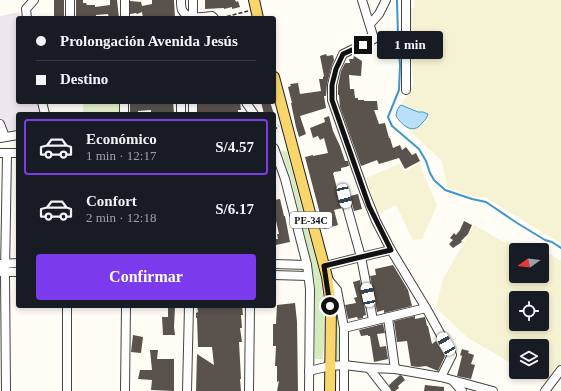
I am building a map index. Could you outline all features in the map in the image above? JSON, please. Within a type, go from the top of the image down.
[{"type":"main road","name":"PE-34C","points":[[276,85],[327,277],[330,306],[330,391]]},
{"type":"street","points":[[27,16],[26,9],[34,0]]},
{"type":"street","points":[[70,0],[70,16]]},
{"type":"street","points":[[125,0],[125,16]]},
{"type":"street","points":[[181,0],[181,9],[191,16]]},
{"type":"street","points":[[193,0],[193,16]]},
{"type":"street","points":[[362,0],[374,39],[343,54],[336,69],[332,85],[332,100],[369,206],[391,250],[426,308],[452,356],[441,377]]},
{"type":"street","points":[[370,24],[379,14],[386,0]]},
{"type":"street","points":[[406,0],[406,90]]},
{"type":"street","points":[[0,124],[2,138],[16,135]]},
{"type":"street","points":[[6,391],[3,268],[3,153],[16,153]]},
{"type":"street","points":[[276,154],[285,179],[307,265],[310,289],[309,391]]},
{"type":"street","points":[[344,196],[361,257],[373,320]]},
{"type":"street","points":[[324,266],[391,250]]},
{"type":"street","points":[[3,268],[16,264]]},
{"type":"street","points":[[276,264],[307,265]]},
{"type":"street","points":[[3,268],[16,271]]},
{"type":"street","points":[[276,275],[308,276]]},
{"type":"street","points":[[327,277],[336,290],[344,328],[344,391]]},
{"type":"street","points":[[67,308],[67,391]]},
{"type":"street","points":[[125,391],[126,308]]},
{"type":"street","points":[[187,391],[189,308]]},
{"type":"street","points":[[249,391],[250,308]]},
{"type":"street","points":[[344,328],[426,308]]},
{"type":"street","points":[[388,318],[396,369]]},
{"type":"street","points":[[309,371],[330,366],[344,365],[396,369],[441,377],[493,391]]},
{"type":"street","points":[[370,368],[387,391]]},
{"type":"street","points":[[545,391],[561,370]]},
{"type":"street","points":[[452,380],[462,391]]},
{"type":"path","points":[[229,16],[256,9]]},
{"type":"shaded area","points":[[414,0],[561,0],[561,243],[485,197],[472,197],[447,187],[442,161],[398,120],[396,116],[397,110],[414,84],[409,10],[415,7]]},
{"type":"shaded area","points":[[19,12],[20,16],[16,16],[16,104],[40,104],[42,112],[16,112],[16,129],[0,133],[0,16]]},
{"type":"shaded area","points":[[419,163],[437,205],[422,239],[413,240],[396,205],[378,214],[366,178],[399,164],[404,172]]},
{"type":"shaded area","points":[[474,225],[502,241],[514,243],[509,243],[509,283],[549,283],[549,254],[561,261],[561,363],[549,378],[549,339],[509,339],[509,362],[468,338],[436,308],[443,279]]},
{"type":"shaded area","points":[[539,379],[548,379],[547,380],[543,381]]},
{"type":"green space","points":[[83,104],[119,104],[119,112],[83,112]]},
{"type":"green space","points":[[281,151],[287,152],[320,275],[324,317],[323,359],[315,359],[315,284],[290,175]]},
{"type":"green space","points":[[335,307],[338,318],[340,361],[335,358]]},
{"type":"water","points":[[401,105],[418,112],[428,114],[427,117],[420,126],[411,129],[408,128],[402,124],[396,116],[397,110]]},
{"type":"building","points":[[54,0],[64,0],[64,16],[54,16]]},
{"type":"building","points":[[76,0],[83,0],[83,3],[86,3],[87,5],[95,5],[95,7],[110,5],[110,0],[117,0],[119,16],[108,16],[108,14],[96,16],[76,16]]},
{"type":"building","points":[[152,0],[174,0],[175,16],[143,16],[142,12],[130,14],[130,1],[141,2],[142,6],[152,4]]},
{"type":"building","points":[[205,0],[235,0],[236,2],[238,1],[240,7],[232,9],[232,7],[224,9],[205,9]]},
{"type":"building","points":[[326,54],[327,56],[333,55],[334,60],[327,84],[326,96],[324,96],[326,108],[300,116],[306,134],[299,137],[288,87],[291,86],[290,84],[298,83],[300,94],[321,91],[319,79],[323,79],[324,76],[320,56]]},
{"type":"building","points":[[354,56],[362,61],[361,76],[349,75],[350,89],[354,89],[355,98],[364,101],[377,101],[378,110],[374,110],[379,124],[385,123],[393,148],[400,145],[402,150],[406,147],[412,155],[416,153],[420,161],[405,169],[399,158],[379,164],[377,160],[361,166],[340,107],[338,95],[341,71],[345,63],[350,63],[349,59],[353,59]]},
{"type":"building","points":[[130,104],[173,104],[174,112],[151,112],[151,110],[130,112]]},
{"type":"building","points":[[198,104],[240,104],[241,110],[238,110],[238,112],[198,112]]},
{"type":"building","points":[[262,104],[271,104],[273,112],[264,112]]},
{"type":"building","points":[[329,116],[333,131],[345,161],[348,161],[349,166],[341,168],[341,171],[333,173],[342,208],[334,210],[338,225],[324,229],[305,157],[328,153],[324,138],[320,140],[318,136],[313,138],[310,128],[325,122],[324,118]]},
{"type":"building","points":[[358,194],[362,209],[354,211],[350,196]]},
{"type":"building","points":[[280,199],[290,242],[276,245],[276,239],[278,239],[277,234],[279,234],[276,221],[276,200]]},
{"type":"building","points":[[464,221],[472,225],[468,234],[461,241],[462,242],[453,248],[449,244],[453,240],[450,238],[454,233],[456,235]]},
{"type":"building","points":[[393,265],[408,290],[412,306],[384,313],[384,310],[377,312],[370,276],[376,275],[375,269]]},
{"type":"building","points":[[360,280],[366,315],[363,316],[363,318],[358,319],[357,317],[348,319],[345,305],[356,303],[354,298],[357,297],[353,282]]},
{"type":"building","points":[[295,303],[297,322],[298,391],[277,391],[279,381],[277,382],[277,366],[275,366],[276,346],[273,346],[273,324],[276,324],[277,305]]},
{"type":"building","points":[[168,308],[175,308],[175,335],[163,335],[162,317],[168,317]]},
{"type":"building","points":[[197,308],[242,308],[242,328],[240,328],[242,342],[239,342],[241,391],[196,391],[197,354],[214,365],[212,347],[198,347],[196,313],[198,312]]},
{"type":"building","points":[[415,316],[415,319],[425,317],[432,344],[436,341],[445,356],[438,371],[426,366],[411,366],[407,341],[397,342],[394,321]]},
{"type":"building","points":[[383,324],[385,333],[377,334],[380,347],[386,346],[388,359],[374,362],[370,336],[361,336],[359,330]]},
{"type":"building","points":[[133,335],[143,337],[141,353],[131,352]]},
{"type":"building","points":[[462,349],[469,351],[468,353],[474,355],[471,364],[475,365],[471,379],[457,376],[462,356],[460,355]]},
{"type":"building","points":[[150,350],[158,350],[157,359],[174,359],[174,391],[151,390],[152,380],[138,379],[140,370],[152,370]]},
{"type":"building","points":[[400,375],[405,380],[398,386],[399,388],[392,391],[389,385]]},
{"type":"building","points":[[425,385],[444,387],[444,391],[424,391]]},
{"type":"waterway","points":[[397,0],[400,65],[399,90],[388,117],[392,126],[419,149],[434,180],[445,190],[486,202],[517,223],[561,248]]},
{"type":"route","points":[[330,306],[327,277],[324,266],[391,250],[369,206],[332,100],[332,85],[336,69],[343,54],[363,45]]}]
